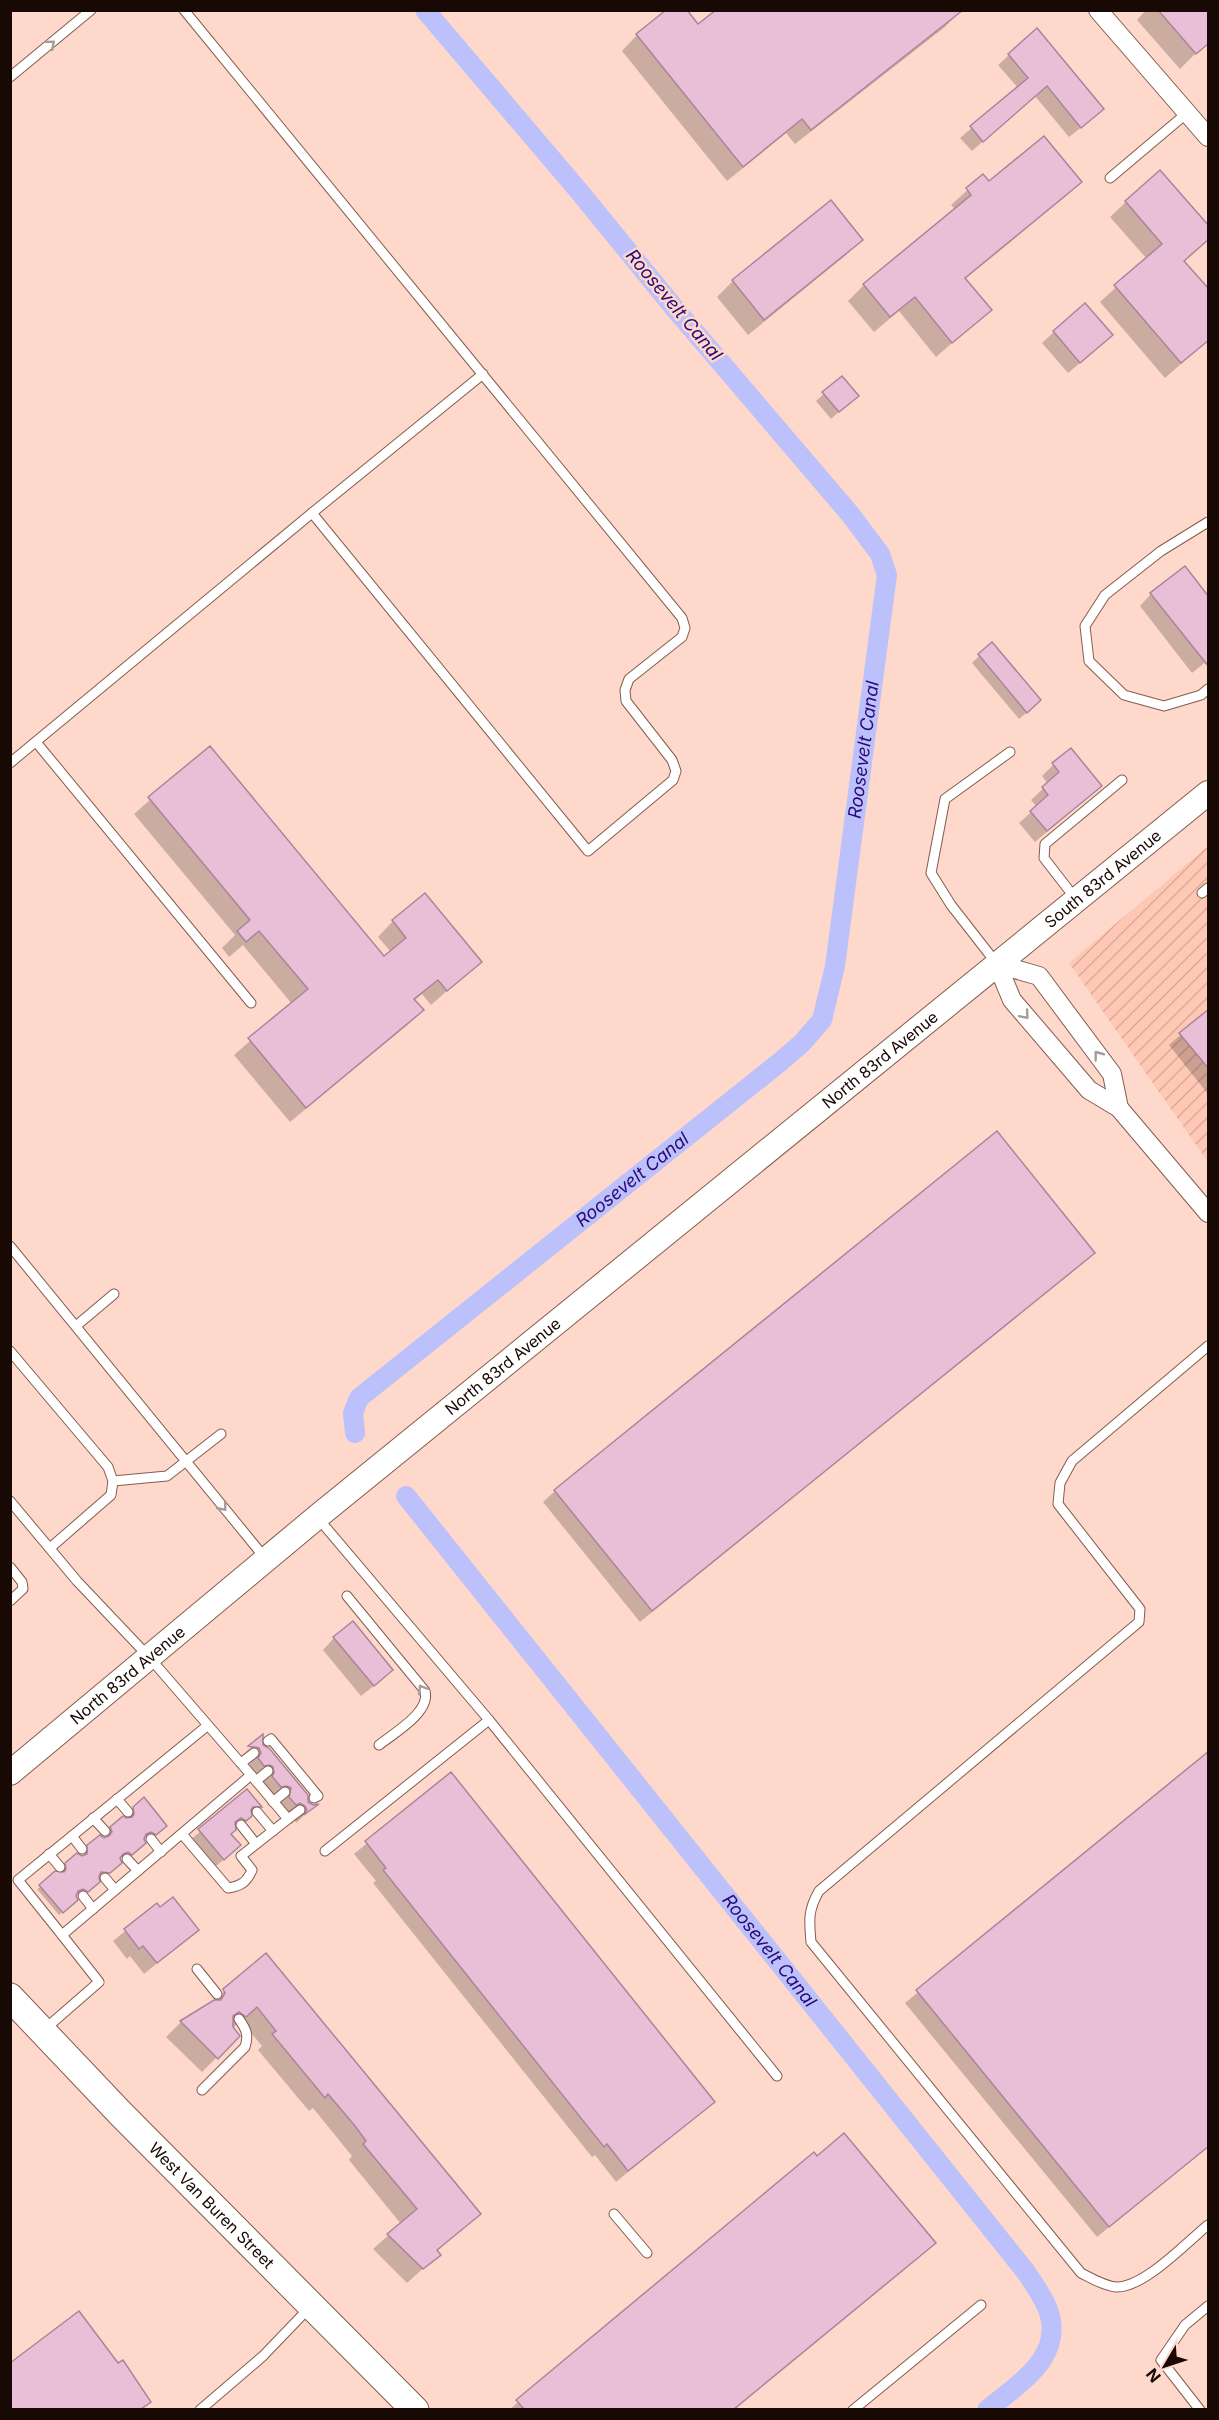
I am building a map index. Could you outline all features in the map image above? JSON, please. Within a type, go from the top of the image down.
[{"type":"main road","name":"South 83rd Avenue","points":[[997,964],[1209,793]]},
{"type":"main road","name":"North 83rd Avenue","points":[[10,1773],[317,1517],[866,1073],[997,964]]},
{"type":"main road","name":"West Van Buren Street","points":[[10,1997],[121,2114],[416,2409]]},
{"type":"street","points":[[1098,10],[1209,137]]},
{"type":"street","points":[[997,964],[1012,1000],[1089,1090],[1119,1108],[1209,1213]]},
{"type":"street","points":[[997,964],[1039,976],[1112,1074],[1119,1108]]},
{"type":"lane","points":[[10,77],[91,10]]},
{"type":"lane","points":[[184,10],[682,618],[685,628],[682,637],[629,679],[625,690],[626,701],[672,760],[676,771],[673,780],[588,850],[312,513]]},
{"type":"lane","points":[[1110,178],[1187,112]]},
{"type":"lane","points":[[10,763],[483,374]]},
{"type":"lane","points":[[1209,522],[1161,551],[1105,595],[1085,626],[1089,661],[1124,695],[1164,706],[1201,695],[1209,689]]},
{"type":"lane","points":[[36,742],[251,1003]]},
{"type":"lane","points":[[997,964],[951,905],[931,873],[945,800],[1010,752]]},
{"type":"lane","points":[[1076,900],[1044,858],[1045,844],[1122,780]]},
{"type":"lane","points":[[10,1246],[266,1560]]},
{"type":"lane","points":[[76,1326],[114,1294]]},
{"type":"lane","points":[[1209,1346],[1072,1461],[1060,1483],[1058,1504],[1140,1609],[1139,1622],[819,1890],[811,1905],[809,1921],[811,1942],[1081,2273],[1116,2287],[1142,2280],[1209,2225]]},
{"type":"lane","points":[[10,1351],[108,1467],[113,1481],[111,1495],[50,1548]]},
{"type":"lane","points":[[113,1481],[167,1476],[220,1434]]},
{"type":"lane","points":[[10,1501],[149,1657],[288,1819]]},
{"type":"lane","points":[[317,1517],[489,1720],[777,2076]]},
{"type":"lane","points":[[10,1567],[22,1582],[23,1589],[10,1601]]},
{"type":"lane","points":[[346,1596],[425,1691],[428,1699],[423,1709],[379,1745]]},
{"type":"lane","points":[[325,1851],[489,1720]]},
{"type":"lane","points":[[43,2031],[99,1982],[18,1880],[207,1726]]},
{"type":"lane","points":[[268,1741],[271,1739],[284,1758],[318,1796],[314,1798]]},
{"type":"lane","points":[[241,1763],[254,1753]]},
{"type":"lane","points":[[62,1935],[182,1834],[253,1778],[268,1771]]},
{"type":"lane","points":[[273,1802],[285,1792]]},
{"type":"lane","points":[[117,1799],[128,1812]]},
{"type":"lane","points":[[182,1834],[228,1888],[240,1886],[249,1879],[252,1870],[240,1856],[300,1810]]},
{"type":"lane","points":[[257,1812],[273,1831]]},
{"type":"lane","points":[[93,1818],[105,1831]]},
{"type":"lane","points":[[241,1825],[256,1844]]},
{"type":"lane","points":[[72,1836],[82,1849]]},
{"type":"lane","points":[[151,1839],[161,1852]]},
{"type":"lane","points":[[49,1854],[60,1867]]},
{"type":"lane","points":[[127,1859],[138,1871]]},
{"type":"lane","points":[[105,1878],[115,1890]]},
{"type":"lane","points":[[83,1896],[93,1909]]},
{"type":"lane","points":[[196,1969],[217,1994]]},
{"type":"lane","points":[[202,2090],[245,2047],[248,2039],[246,2029],[239,2019]]},
{"type":"lane","points":[[614,2214],[647,2253]]},
{"type":"lane","points":[[200,2409],[263,2356],[312,2305]]},
{"type":"lane","points":[[853,2409],[981,2305]]},
{"type":"lane","points":[[1200,2409],[1161,2360],[1185,2325],[1209,2306]]},
{"type":"shaded area","points":[[1208,846],[1208,1162],[1069,963]]},
{"type":"building","points":[[666,10],[687,10],[698,24],[716,10],[963,10],[811,130],[802,119],[743,167],[636,34]]},
{"type":"building","points":[[1158,10],[1209,10],[1209,43],[1196,54]]},
{"type":"building","points":[[1037,28],[1104,109],[1081,128],[1047,86],[983,142],[970,126],[1028,78],[1008,54]]},
{"type":"building","points":[[1044,136],[1082,182],[965,278],[992,310],[952,343],[915,297],[890,317],[863,284],[971,195],[966,188],[983,174],[989,181]]},
{"type":"building","points":[[1160,170],[1209,226],[1209,239],[1184,261],[1209,289],[1209,340],[1181,363],[1114,285],[1162,244],[1125,201]]},
{"type":"building","points":[[831,200],[863,240],[764,320],[732,280]]},
{"type":"building","points":[[1085,303],[1113,335],[1080,363],[1053,331]]},
{"type":"building","points":[[842,376],[859,396],[839,412],[822,392]]},
{"type":"building","points":[[1185,566],[1209,597],[1209,667],[1150,593]]},
{"type":"building","points":[[992,642],[1041,700],[1027,713],[978,654]]},
{"type":"building","points":[[210,746],[384,956],[406,938],[392,920],[425,893],[482,962],[447,991],[438,980],[414,999],[424,1010],[306,1108],[248,1038],[308,989],[259,931],[246,942],[237,931],[250,920],[148,797]]},
{"type":"building","points":[[1071,748],[1102,786],[1047,831],[1030,811],[1048,795],[1042,787],[1059,772],[1052,763]]},
{"type":"building","points":[[1209,1009],[1209,1069],[1179,1033]]},
{"type":"building","points":[[997,1131],[1095,1253],[652,1611],[554,1490]]},
{"type":"building","points":[[353,1621],[393,1670],[374,1686],[333,1637]]},
{"type":"building","points":[[263,1734],[263,1745],[269,1748],[308,1795],[308,1802],[313,1805],[319,1804],[304,1815],[307,1810],[305,1806],[300,1803],[296,1805],[289,1797],[291,1788],[281,1787],[272,1776],[273,1767],[264,1766],[258,1758],[261,1753],[259,1748],[248,1746]]},
{"type":"building","points":[[1209,1751],[1209,2146],[1109,2227],[916,1990]]},
{"type":"building","points":[[451,1772],[715,2102],[628,2171],[607,2144],[604,2147],[383,1870],[386,1868],[365,1841]]},
{"type":"building","points":[[247,1789],[262,1807],[253,1807],[252,1816],[246,1821],[241,1818],[235,1822],[236,1830],[231,1834],[241,1845],[224,1860],[198,1829]]},
{"type":"building","points":[[144,1797],[167,1826],[156,1835],[151,1832],[146,1834],[144,1839],[146,1843],[132,1855],[128,1852],[123,1854],[120,1858],[122,1863],[110,1873],[101,1872],[100,1882],[88,1892],[83,1889],[78,1891],[76,1896],[78,1900],[63,1913],[39,1885],[55,1871],[64,1872],[65,1863],[77,1853],[82,1856],[87,1854],[87,1845],[100,1835],[104,1838],[109,1836],[112,1832],[110,1827],[123,1816],[132,1817],[133,1807]]},
{"type":"building","points":[[173,1897],[199,1930],[157,1963],[143,1946],[139,1949],[124,1929],[157,1903],[160,1907]]},
{"type":"building","points":[[266,1953],[481,2214],[437,2250],[441,2255],[423,2269],[387,2234],[417,2209],[363,2144],[366,2141],[355,2126],[328,2094],[325,2098],[272,2034],[276,2031],[257,2007],[246,2017],[239,2012],[233,2016],[233,2027],[240,2036],[218,2059],[180,2021],[214,2000],[221,2000],[225,1993],[223,1989]]},
{"type":"building","points":[[844,2133],[936,2243],[734,2409],[524,2409],[516,2400],[814,2152],[817,2156]]},
{"type":"building","points":[[79,2311],[118,2363],[123,2360],[151,2402],[141,2409],[10,2409],[10,2363]]},
{"type":"waterway","name":"Roosevelt Canal","points":[[355,1433],[353,1413],[359,1398],[780,1062],[802,1043],[822,1020],[835,966],[887,575],[880,554],[850,514],[425,10]]},
{"type":"waterway","name":"Roosevelt Canal","points":[[406,1496],[1026,2272],[1037,2289],[1047,2307],[1051,2324],[1051,2340],[1036,2367],[987,2410]]}]
